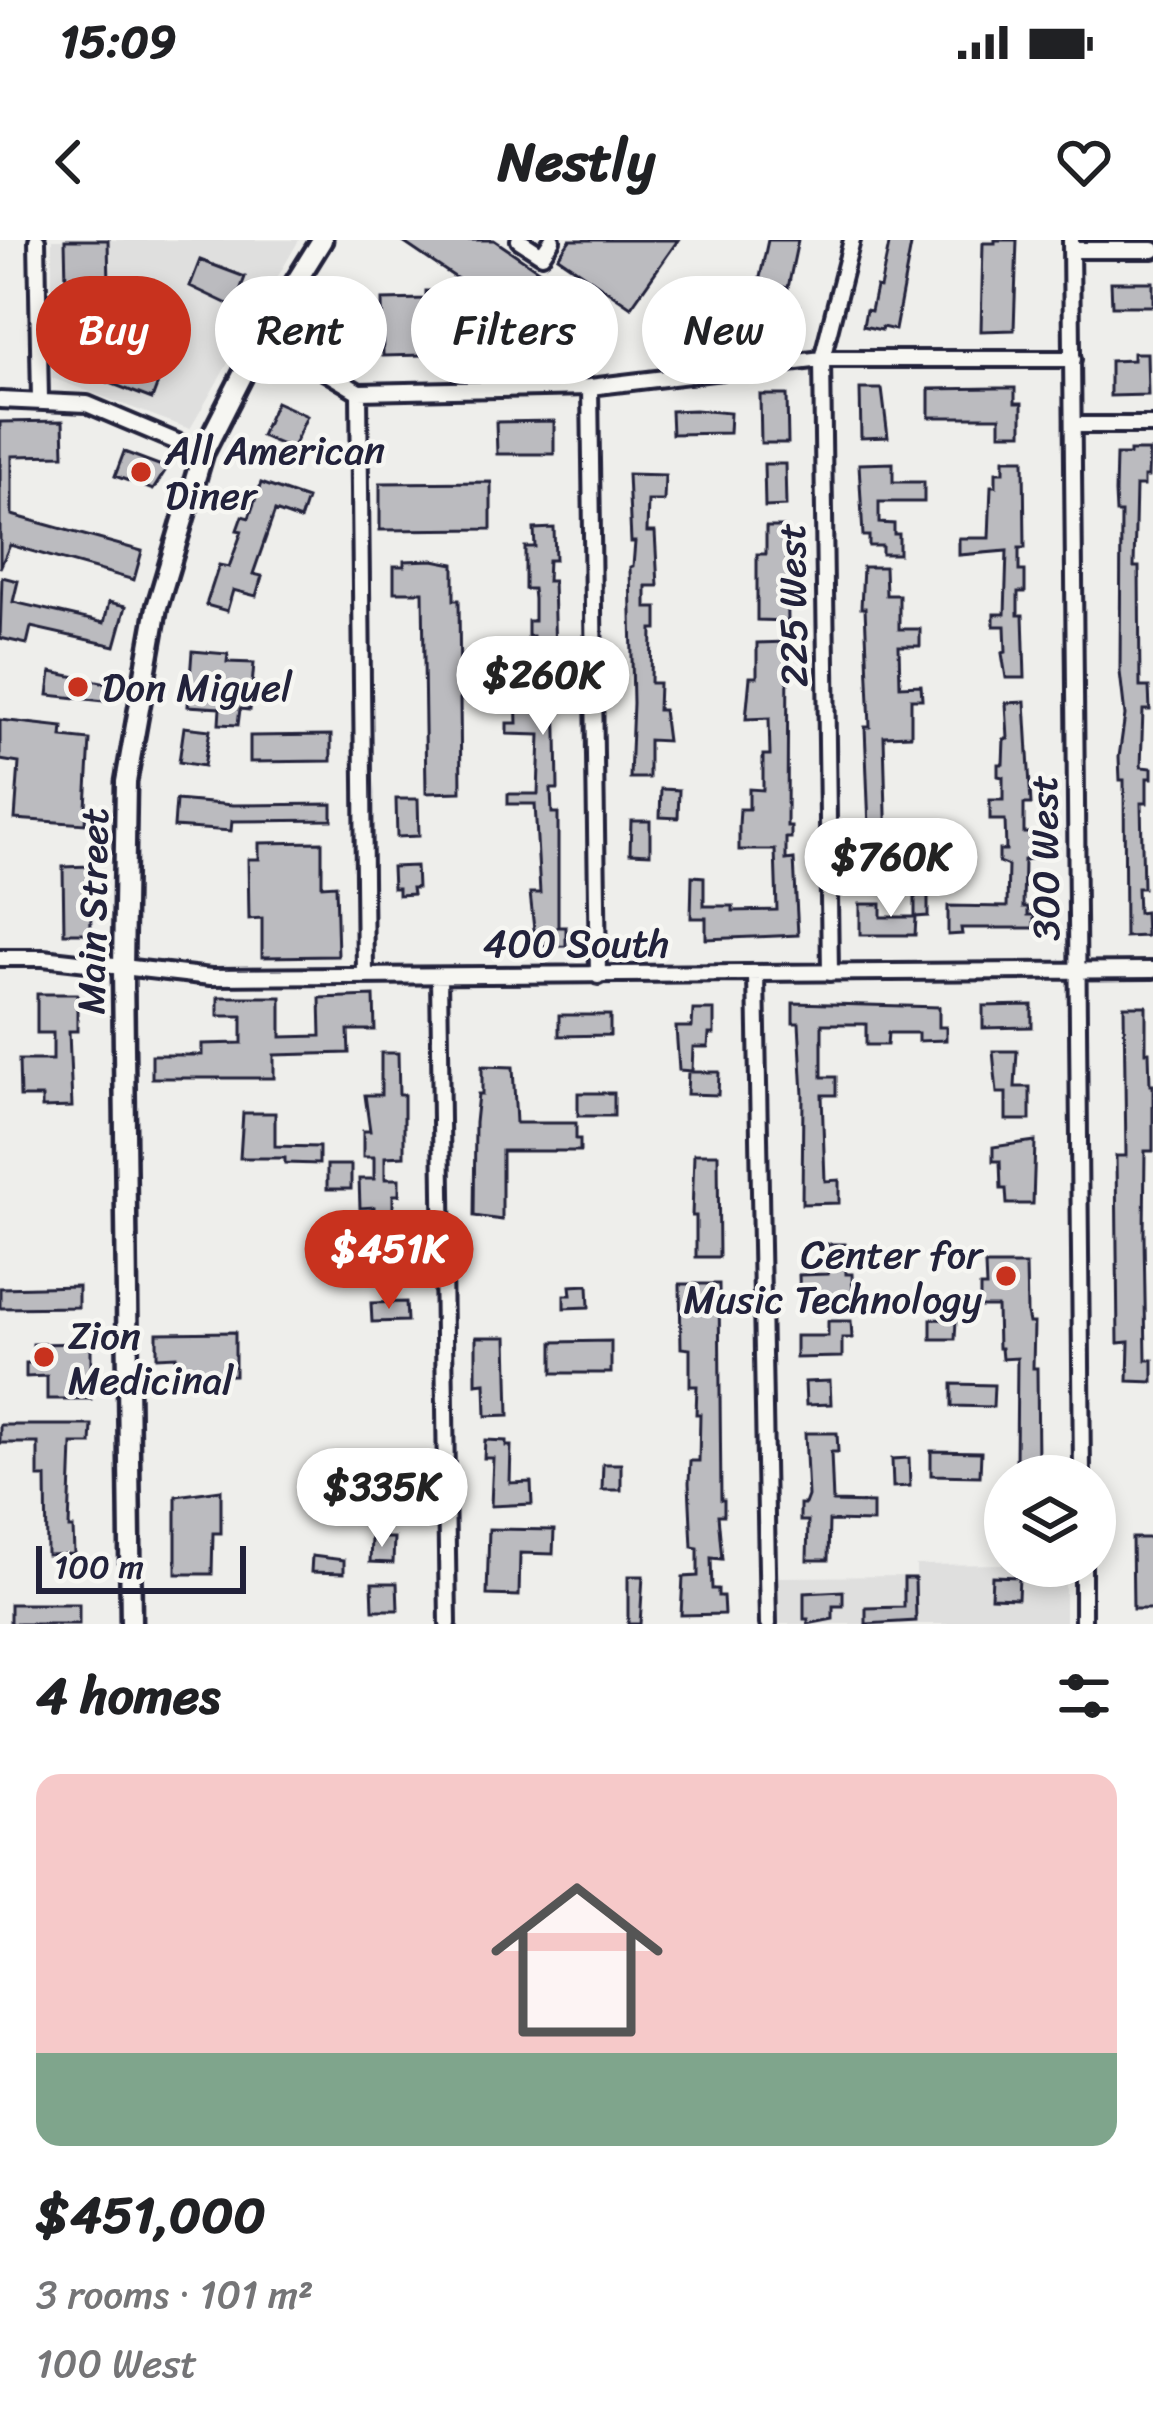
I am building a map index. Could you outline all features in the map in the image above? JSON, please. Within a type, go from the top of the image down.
[{"type":"main road","name":"Main Street","points":[[300,276],[322,240]]},
{"type":"main road","name":"Main Street","points":[[131,1624],[123,968],[126,782],[157,607],[203,453],[238,384]]},
{"type":"street","points":[[37,240],[40,399]]},
{"type":"street","points":[[519,240],[542,255],[552,240]]},
{"type":"street","name":"225 West","points":[[830,973],[822,359],[852,240]]},
{"type":"street","points":[[1071,245],[1153,250]]},
{"type":"street","name":"300 West","points":[[1071,245],[1082,1455]]},
{"type":"street","points":[[346,384],[359,392],[590,387],[822,359],[1072,359]]},
{"type":"street","points":[[590,387],[598,976]]},
{"type":"street","points":[[359,392],[365,976]]},
{"type":"street","points":[[0,400],[87,404],[203,453]]},
{"type":"street","points":[[1073,425],[1153,425]]},
{"type":"street","name":"400 South","points":[[0,958],[212,977],[1153,970]]},
{"type":"street","points":[[756,975],[768,1624]]},
{"type":"street","points":[[440,976],[448,1624]]},
{"type":"street","points":[[1083,1587],[1083,1624]]},
{"type":"shaded area","points":[[52,240],[299,240],[278,276],[215,276],[216,384],[190,429],[68,384],[191,384],[191,276],[52,276]]},
{"type":"shaded area","points":[[984,1564],[984,1587],[1065,1587],[1065,1624],[774,1624],[773,1577],[916,1576],[916,1565]]},
{"type":"building","points":[[65,240],[108,240],[109,276],[66,276]]},
{"type":"building","points":[[400,240],[494,240],[547,276],[453,276]]},
{"type":"building","points":[[570,240],[678,240],[653,276],[642,276],[642,291],[631,307],[618,298],[618,276],[586,276],[558,257]]},
{"type":"building","points":[[768,240],[798,240],[790,276],[760,276]]},
{"type":"building","points":[[890,240],[912,240],[895,330],[881,330],[863,326],[876,287],[880,288]]},
{"type":"building","points":[[1017,240],[1014,330],[981,331],[983,243]]},
{"type":"building","points":[[200,260],[242,276],[215,276],[215,298],[191,283]]},
{"type":"building","points":[[1111,282],[1153,282],[1153,306],[1112,306]]},
{"type":"building","points":[[411,299],[411,355],[387,356],[387,300]]},
{"type":"building","points":[[1133,353],[1147,353],[1148,395],[1110,396],[1110,361],[1133,360]]},
{"type":"building","points":[[113,384],[158,384],[152,399]]},
{"type":"building","points":[[1015,388],[1015,403],[1022,403],[1022,433],[1000,433],[1000,417],[929,417],[929,389]]},
{"type":"building","points":[[860,389],[882,389],[888,437],[861,438]]},
{"type":"building","points":[[760,395],[787,395],[788,443],[761,443]]},
{"type":"building","points":[[276,402],[307,416],[292,449],[261,436]]},
{"type":"building","points":[[671,411],[730,413],[729,433],[672,434]]},
{"type":"building","points":[[63,421],[64,455],[12,456],[12,515],[142,551],[134,580],[10,545],[0,568],[0,422]]},
{"type":"building","points":[[554,421],[554,454],[497,454],[496,422]]},
{"type":"building","points":[[1130,451],[1149,451],[1148,477],[1144,477],[1144,486],[1136,486],[1134,567],[1139,567],[1140,687],[1149,687],[1150,710],[1143,710],[1141,767],[1152,768],[1152,778],[1147,778],[1147,803],[1141,803],[1143,888],[1137,888],[1138,913],[1145,912],[1146,936],[1125,937],[1124,780],[1120,780],[1119,757],[1125,715],[1120,672],[1121,513],[1116,513],[1115,493],[1116,455],[1130,455]]},
{"type":"building","name":"All American Diner","points":[[124,452],[167,468],[153,490],[115,476]]},
{"type":"building","points":[[1004,459],[1024,459],[1025,548],[1019,548],[1019,571],[1025,571],[1025,592],[1018,592],[1018,615],[1023,615],[1025,678],[1006,678],[1005,626],[994,626],[994,614],[1005,614],[1007,551],[959,555],[959,538],[989,538],[991,486],[996,486],[996,472],[1004,472]]},
{"type":"building","points":[[893,463],[893,482],[924,482],[924,502],[879,502],[879,523],[894,524],[894,534],[899,534],[899,554],[882,554],[882,546],[869,546],[869,536],[863,536],[859,464]]},
{"type":"building","points":[[764,464],[785,464],[786,506],[765,507]]},
{"type":"building","points":[[628,474],[665,475],[664,501],[648,501],[647,532],[655,532],[658,586],[646,586],[646,608],[657,608],[651,683],[659,683],[658,710],[663,710],[667,741],[649,740],[649,778],[630,778],[630,567],[635,542],[631,542]]},
{"type":"building","points":[[491,482],[491,529],[380,530],[380,483]]},
{"type":"building","points":[[261,483],[307,499],[300,520],[275,511],[253,574],[262,576],[256,596],[233,590],[227,611],[206,605],[219,565],[229,567],[242,531],[237,530],[242,516],[249,518]]},
{"type":"building","points":[[766,527],[786,527],[788,621],[757,620],[757,554],[766,554]]},
{"type":"building","points":[[554,528],[555,560],[548,560],[547,581],[553,581],[558,789],[551,789],[552,813],[558,813],[558,927],[566,927],[566,946],[536,947],[530,893],[540,893],[535,804],[508,804],[508,794],[538,794],[540,735],[507,734],[507,723],[517,723],[516,690],[535,690],[533,636],[528,636],[534,599],[533,589],[525,589],[525,547],[535,547],[534,529]]},
{"type":"building","points":[[433,560],[454,564],[454,600],[459,600],[461,792],[426,793],[423,592],[394,592],[394,566]]},
{"type":"building","points":[[863,567],[885,567],[886,595],[899,595],[899,629],[920,629],[920,646],[899,646],[900,686],[921,685],[922,699],[911,699],[911,735],[884,736],[887,852],[865,852],[864,828],[869,828],[865,727],[870,727],[865,608],[861,608]]},
{"type":"building","points":[[2,577],[18,581],[13,602],[104,623],[109,602],[126,606],[115,646],[31,627],[27,644],[0,638]]},
{"type":"building","points":[[788,642],[787,826],[791,826],[791,838],[786,838],[786,860],[794,859],[798,935],[706,939],[706,918],[691,918],[692,876],[704,877],[704,906],[777,910],[775,850],[739,850],[739,826],[740,809],[749,809],[749,789],[763,790],[763,755],[770,755],[769,718],[746,719],[750,677],[757,677],[757,643]]},
{"type":"building","points":[[192,651],[228,654],[227,662],[254,663],[250,710],[240,709],[238,725],[219,724],[220,708],[188,706]]},
{"type":"building","name":"Don Miguel","points":[[51,672],[107,683],[105,701],[48,695]]},
{"type":"building","points":[[1025,702],[1031,804],[1024,804],[1024,833],[1030,833],[1031,859],[1024,860],[1023,907],[1034,915],[1034,928],[961,928],[962,934],[948,935],[948,906],[1007,907],[1008,866],[999,862],[999,850],[1006,850],[1005,820],[990,820],[990,800],[1003,800],[998,764],[1003,764],[1004,739],[1008,739],[1006,703]]},
{"type":"building","points":[[0,720],[63,727],[62,737],[90,740],[85,824],[15,819],[19,763],[0,760]]},
{"type":"building","points":[[184,727],[210,730],[204,766],[179,762]]},
{"type":"building","points":[[331,735],[331,761],[250,762],[250,736]]},
{"type":"building","points":[[661,789],[679,790],[678,818],[660,817]]},
{"type":"building","points":[[396,799],[418,799],[419,836],[397,837]]},
{"type":"building","points":[[176,800],[332,804],[332,820],[232,821],[231,831],[174,827]]},
{"type":"building","points":[[631,821],[650,821],[650,854],[630,853]]},
{"type":"building","points":[[322,842],[322,886],[336,885],[338,956],[262,957],[262,918],[249,919],[248,859],[259,859],[259,843]]},
{"type":"building","points":[[90,866],[91,933],[64,933],[63,867]]},
{"type":"building","points":[[416,866],[417,888],[412,888],[413,894],[398,895],[392,867]]},
{"type":"building","points":[[915,895],[928,895],[928,916],[916,917],[915,935],[860,935],[860,904],[881,904],[881,917],[915,917]]},
{"type":"building","points":[[37,994],[77,994],[77,1031],[69,1031],[72,1107],[42,1108],[42,1097],[20,1097],[19,1060],[53,1060],[53,1033],[37,1033]]},
{"type":"building","points":[[374,996],[375,1030],[348,1030],[349,1053],[274,1055],[274,1078],[152,1078],[152,1055],[202,1055],[202,1044],[242,1043],[242,1016],[218,1016],[218,997],[281,997],[281,1037],[321,1036],[320,998]]},
{"type":"building","points":[[793,1003],[939,1007],[939,1027],[946,1027],[946,1040],[918,1041],[918,1033],[888,1033],[887,1045],[866,1045],[866,1024],[822,1024],[822,1077],[836,1077],[836,1095],[822,1095],[825,1181],[839,1180],[839,1203],[802,1204],[803,1095],[799,1023],[793,1023]]},
{"type":"building","points":[[1032,1005],[1032,1027],[983,1028],[983,1006]]},
{"type":"building","points":[[1124,1006],[1146,1006],[1146,1052],[1153,1085],[1153,1151],[1145,1151],[1144,1235],[1146,1360],[1153,1360],[1153,1382],[1128,1381],[1129,1342],[1118,1343],[1116,1156],[1126,1156]]},
{"type":"building","points":[[693,1010],[714,1010],[714,1034],[709,1034],[708,1047],[693,1047],[692,1071],[679,1070],[676,1027],[692,1027]]},
{"type":"building","points":[[559,1015],[610,1015],[610,1035],[559,1036]]},
{"type":"building","points":[[993,1051],[1017,1051],[1015,1087],[1030,1087],[1030,1120],[1006,1120],[1006,1093],[997,1093]]},
{"type":"building","points":[[381,1053],[398,1053],[399,1095],[404,1095],[404,1156],[385,1157],[385,1179],[399,1179],[399,1195],[393,1195],[393,1223],[401,1223],[407,1280],[372,1281],[374,1207],[360,1208],[359,1179],[374,1179],[374,1157],[363,1157],[363,1131],[370,1131],[365,1095],[381,1095]]},
{"type":"building","points":[[482,1066],[513,1067],[516,1123],[576,1123],[576,1139],[580,1139],[580,1151],[502,1151],[502,1220],[474,1216],[475,1123]]},
{"type":"building","points":[[688,1072],[719,1072],[718,1095],[687,1094]]},
{"type":"building","points":[[578,1093],[614,1093],[614,1116],[578,1116]]},
{"type":"building","points":[[243,1113],[275,1113],[275,1146],[319,1147],[319,1164],[240,1158]]},
{"type":"building","points":[[1035,1141],[1033,1204],[1007,1204],[993,1147]]},
{"type":"building","points":[[694,1154],[718,1154],[719,1257],[696,1257]]},
{"type":"building","points":[[327,1165],[351,1165],[351,1189],[327,1189]]},
{"type":"building","points":[[827,1244],[845,1244],[853,1299],[800,1300],[799,1275],[828,1274]]},
{"type":"building","points":[[985,1265],[1026,1265],[1027,1313],[1029,1323],[1034,1323],[1033,1368],[1037,1368],[1038,1455],[1016,1455],[1017,1358],[1002,1359],[997,1307],[980,1307],[980,1287],[986,1287]]},
{"type":"building","points":[[680,1284],[719,1284],[724,1515],[718,1515],[722,1559],[711,1558],[712,1589],[723,1596],[724,1614],[681,1615],[683,1577],[698,1576],[689,1483],[690,1461],[699,1461],[700,1414],[696,1414],[697,1386],[690,1386],[690,1349],[681,1348]]},
{"type":"building","points":[[588,1285],[589,1307],[564,1308],[570,1286]]},
{"type":"building","points":[[78,1286],[78,1307],[0,1308],[0,1288]]},
{"type":"building","points":[[406,1302],[407,1321],[372,1322],[371,1303]]},
{"type":"building","points":[[931,1319],[956,1320],[955,1339],[931,1339]]},
{"type":"building","points":[[828,1321],[851,1321],[852,1338],[842,1338],[842,1357],[796,1358],[796,1336],[828,1336]]},
{"type":"building","points":[[235,1332],[235,1375],[177,1376],[176,1356],[157,1357],[157,1333]]},
{"type":"building","points":[[476,1337],[507,1337],[509,1415],[486,1416],[485,1383],[476,1384]]},
{"type":"building","points":[[611,1341],[611,1373],[553,1373],[553,1342]]},
{"type":"building","points":[[91,1343],[91,1399],[47,1399],[47,1376],[26,1377],[26,1363],[33,1363],[33,1344]]},
{"type":"building","points":[[830,1381],[831,1404],[806,1405],[805,1382]]},
{"type":"building","points":[[952,1384],[994,1385],[993,1407],[952,1406]]},
{"type":"building","points":[[0,1425],[92,1425],[91,1444],[72,1444],[69,1528],[73,1528],[74,1554],[47,1555],[46,1477],[38,1477],[38,1443],[0,1443]]},
{"type":"building","points":[[805,1433],[837,1433],[838,1452],[831,1452],[833,1502],[873,1503],[873,1522],[829,1521],[828,1560],[807,1560],[808,1521],[800,1521],[800,1504],[808,1496]]},
{"type":"building","points":[[485,1440],[506,1441],[511,1446],[510,1483],[531,1482],[532,1504],[491,1506],[493,1458],[484,1458]]},
{"type":"building","points":[[931,1451],[981,1452],[980,1476],[931,1475]]},
{"type":"building","points":[[909,1458],[910,1486],[893,1487],[892,1459]]},
{"type":"building","points":[[603,1464],[621,1464],[621,1490],[602,1490]]},
{"type":"building","points":[[221,1490],[221,1533],[213,1533],[212,1574],[176,1574],[176,1496]]},
{"type":"building","points":[[363,1494],[394,1494],[394,1516],[364,1516]]},
{"type":"building","points":[[489,1529],[554,1530],[553,1554],[520,1553],[519,1596],[487,1595]]},
{"type":"building","points":[[371,1538],[394,1538],[393,1563],[370,1562]]},
{"type":"building","points":[[1132,1538],[1153,1538],[1153,1609],[1133,1609]]},
{"type":"building","points":[[312,1556],[344,1560],[344,1573],[311,1572]]},
{"type":"building","points":[[628,1576],[643,1576],[640,1624],[628,1624]]},
{"type":"building","points":[[904,1578],[915,1578],[916,1621],[866,1624],[866,1608],[904,1607]]},
{"type":"building","points":[[372,1583],[397,1583],[398,1610],[373,1610]]},
{"type":"building","points":[[991,1587],[1019,1587],[1018,1598],[991,1597]]},
{"type":"building","points":[[843,1591],[843,1606],[833,1606],[833,1619],[808,1624],[804,1593]]},
{"type":"building","points":[[10,1604],[79,1604],[79,1624],[10,1624]]},
{"type":"place","name":"All American Diner","points":[[141,472]]},
{"type":"place","name":"Don Miguel","points":[[78,687]]},
{"type":"place","name":"Center for Music Technology","points":[[1006,1276]]},
{"type":"place","name":"Zion Medicinal","points":[[44,1357]]}]
